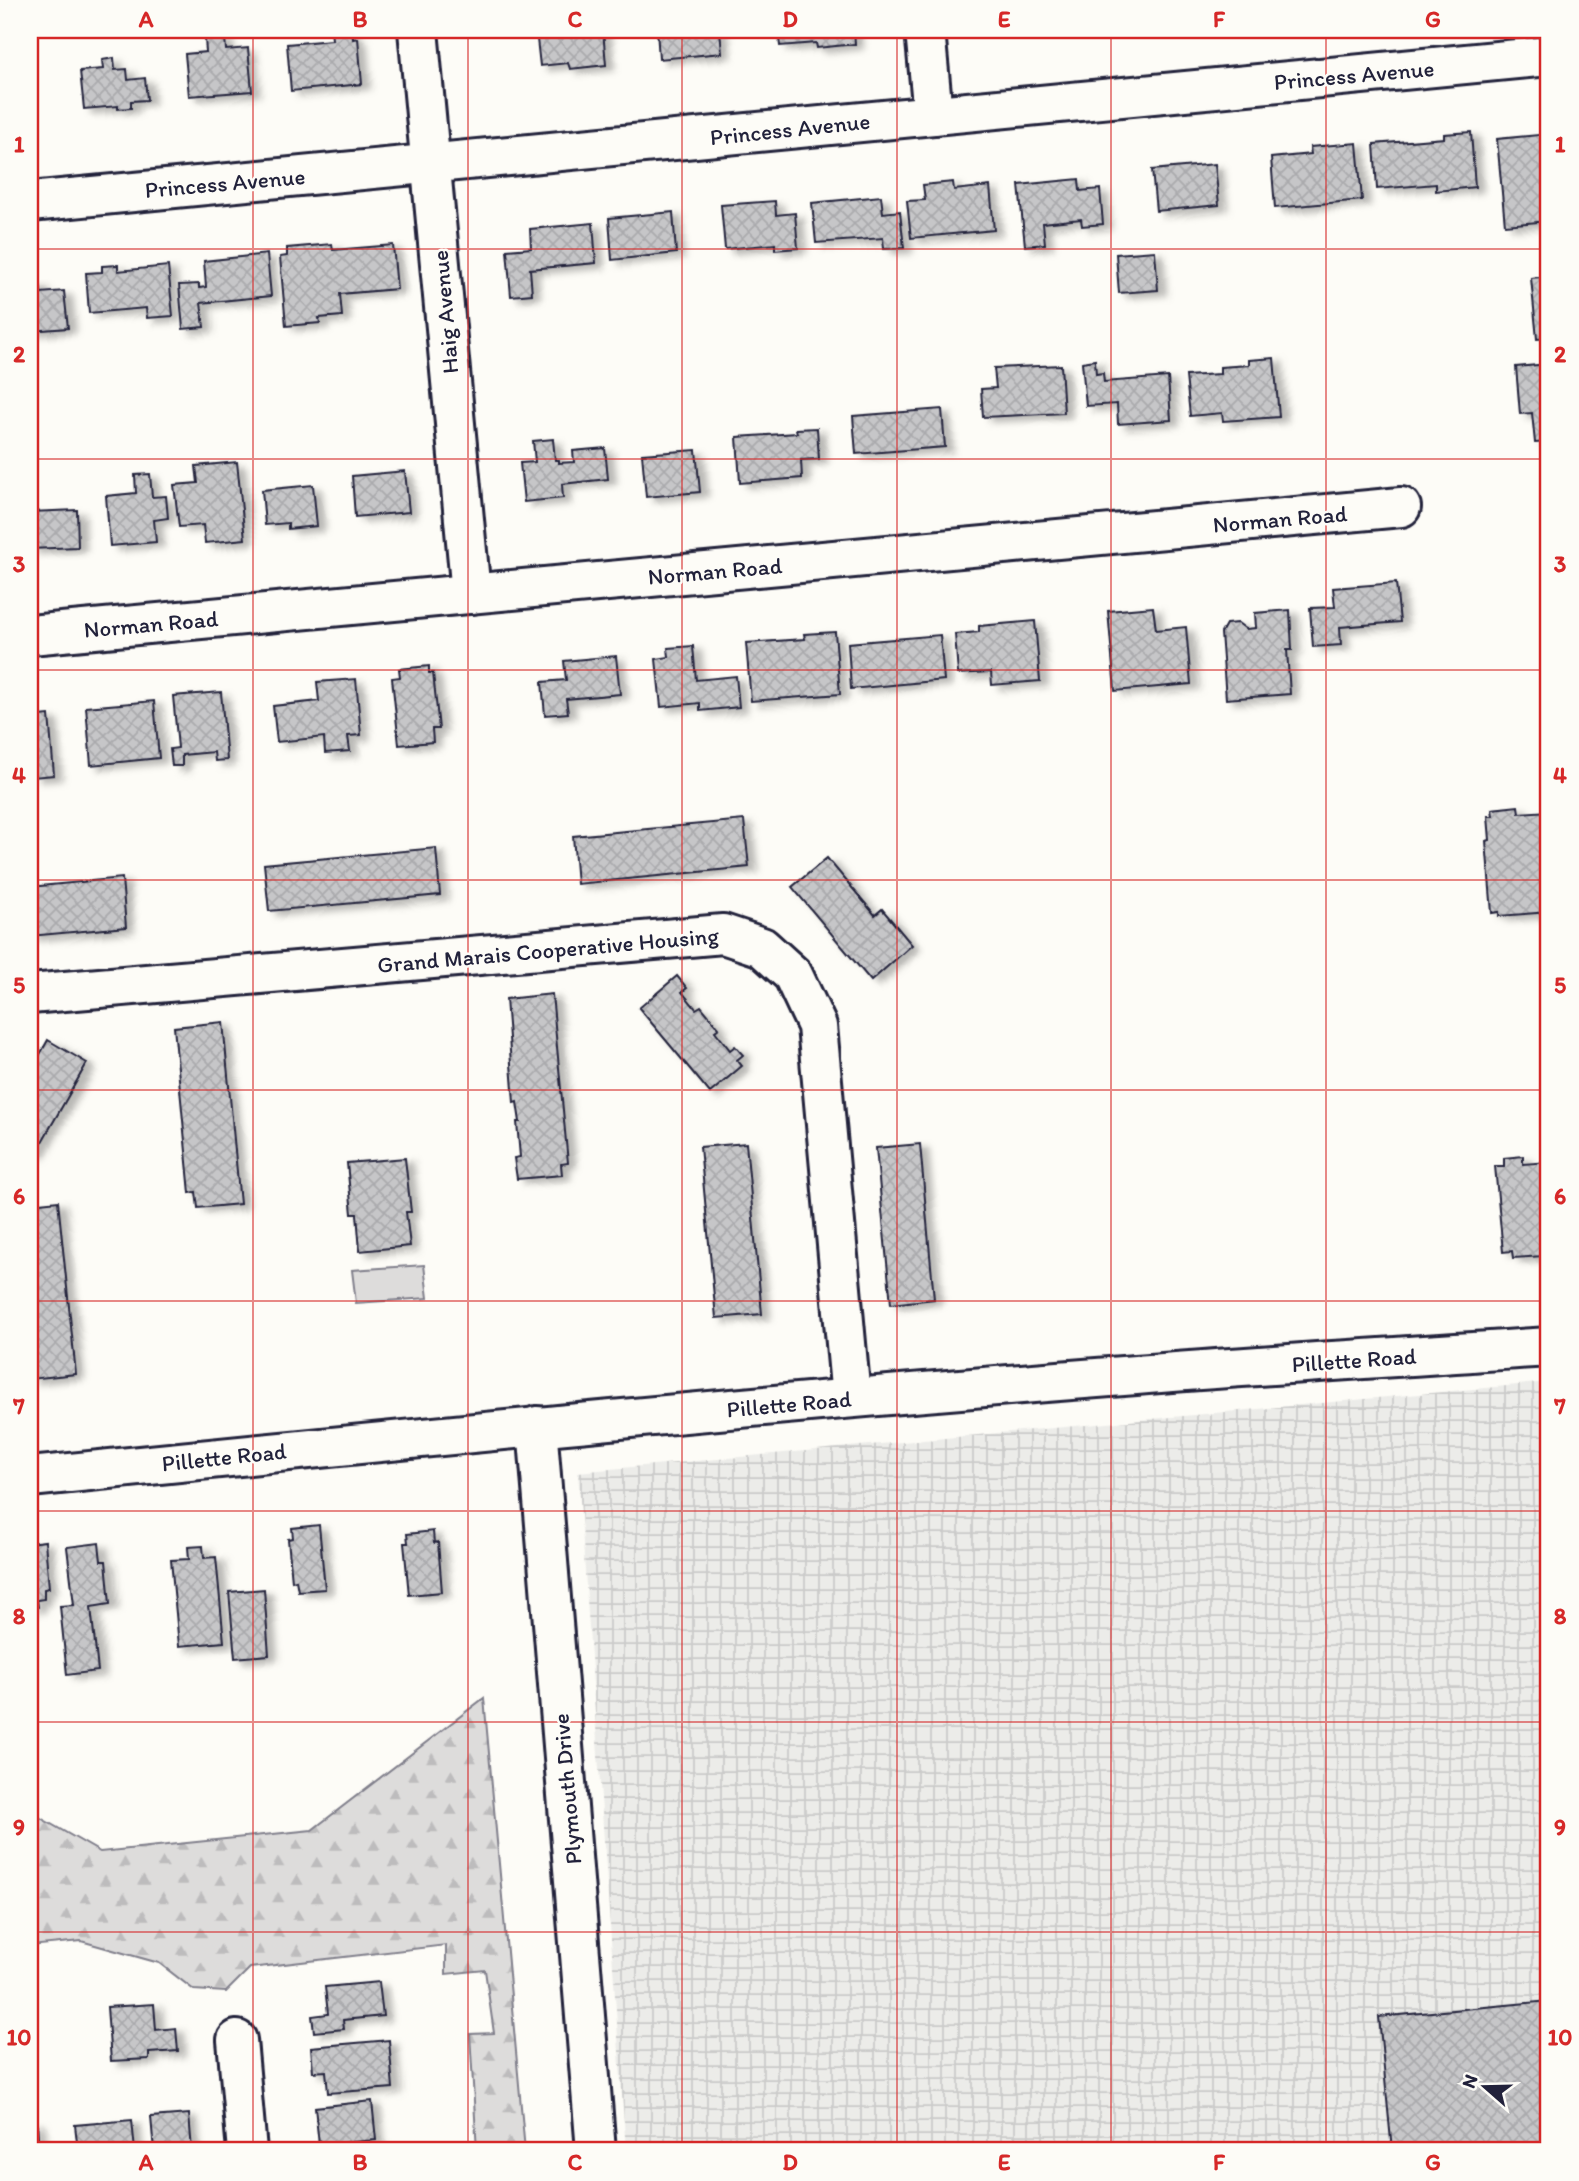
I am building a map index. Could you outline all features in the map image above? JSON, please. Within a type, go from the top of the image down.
[{"type":"street","name":"Haig Avenue","points":[[418,30],[471,594]]},
{"type":"street","points":[[925,30],[933,115]]},
{"type":"street","name":"Princess Avenue","points":[[30,202],[1549,56]]},
{"type":"street","name":"Norman Road","points":[[30,635],[1401,508]]},
{"type":"street","name":"Grand Marais Cooperative Housing","points":[[30,994],[723,934],[762,947],[793,975],[817,1026],[851,1398]]},
{"type":"street","name":"Pillette Road","points":[[30,1477],[537,1426],[851,1398],[1138,1374],[1549,1348]]},
{"type":"street","name":"Plymouth Drive","points":[[537,1426],[596,2151]]},
{"type":"street","points":[[237,2040],[247,2151]]},
{"type":"shaded area","points":[[1549,1382],[1549,2151],[626,2151],[578,1472]]},
{"type":"green space","points":[[424,1265],[428,1298],[356,1303],[352,1270]]},
{"type":"green space","points":[[484,1698],[525,2151],[477,2151],[470,2034],[494,2033],[485,1970],[446,1974],[446,1945],[250,1968],[226,1992],[194,1990],[159,1963],[81,1941],[30,1946],[30,1812],[100,1852],[312,1830]]},
{"type":"building","points":[[331,30],[352,30],[353,39],[358,38],[362,84],[291,91],[287,44],[332,40]]},
{"type":"building","points":[[536,30],[603,30],[606,65],[570,69],[568,63],[540,66]]},
{"type":"building","points":[[657,30],[720,30],[722,53],[659,59]]},
{"type":"building","points":[[778,30],[854,30],[855,44],[817,48],[816,43],[780,46]]},
{"type":"building","points":[[225,37],[226,50],[248,48],[252,91],[189,96],[185,54],[206,52],[205,39]]},
{"type":"building","points":[[114,58],[115,70],[127,69],[128,80],[145,78],[147,100],[131,101],[131,108],[118,109],[118,106],[84,109],[80,71],[103,69],[102,60]]},
{"type":"building","points":[[1471,132],[1475,187],[1436,191],[1436,184],[1377,189],[1374,144],[1444,138],[1444,134]]},
{"type":"building","points":[[1549,134],[1549,221],[1505,225],[1497,139]]},
{"type":"building","points":[[1357,143],[1362,200],[1275,208],[1271,158],[1311,154],[1310,147]]},
{"type":"building","points":[[1215,164],[1219,205],[1156,211],[1152,170]]},
{"type":"building","points":[[1079,179],[1080,191],[1100,189],[1103,224],[1082,226],[1081,219],[1043,223],[1045,244],[1025,246],[1019,185]]},
{"type":"building","points":[[953,182],[954,190],[990,186],[994,230],[911,238],[907,201],[925,200],[923,185]]},
{"type":"building","points":[[881,196],[883,213],[900,211],[904,248],[884,249],[883,238],[816,243],[812,203]]},
{"type":"building","points":[[775,201],[776,215],[795,213],[798,248],[775,250],[775,244],[725,249],[721,205]]},
{"type":"building","points":[[673,212],[676,253],[612,260],[609,218]]},
{"type":"building","points":[[593,223],[596,263],[530,269],[532,294],[511,296],[507,250],[531,248],[530,229]]},
{"type":"building","points":[[332,244],[333,250],[393,245],[397,289],[340,294],[342,316],[319,318],[320,323],[286,326],[280,257],[287,256],[287,248]]},
{"type":"building","points":[[1155,251],[1158,290],[1119,293],[1116,254]]},
{"type":"building","points":[[267,254],[271,296],[201,303],[204,327],[183,329],[179,285],[199,284],[199,288],[206,287],[204,261]]},
{"type":"building","points":[[118,265],[118,271],[168,266],[173,316],[147,318],[146,308],[89,313],[86,273],[102,272],[102,266]]},
{"type":"building","points":[[1549,276],[1549,338],[1537,339],[1531,278]]},
{"type":"building","points":[[40,284],[41,293],[64,291],[68,328],[30,331],[30,285]]},
{"type":"building","points":[[1274,358],[1279,417],[1223,421],[1222,413],[1190,416],[1186,376],[1220,374],[1220,367],[1249,365],[1249,360]]},
{"type":"building","points":[[1095,360],[1096,374],[1103,373],[1104,382],[1168,377],[1171,420],[1118,424],[1117,404],[1086,406],[1082,362]]},
{"type":"building","points":[[1549,364],[1549,442],[1535,443],[1532,413],[1520,414],[1516,367]]},
{"type":"building","points":[[1061,365],[1064,413],[983,417],[981,389],[996,388],[994,368]]},
{"type":"building","points":[[942,409],[945,447],[856,454],[853,416]]},
{"type":"building","points":[[817,428],[819,459],[801,460],[802,478],[740,483],[737,437],[797,433],[796,429]]},
{"type":"building","points":[[553,439],[555,460],[559,460],[559,463],[574,462],[573,451],[605,448],[608,479],[562,484],[563,498],[524,502],[520,463],[535,462],[533,441]]},
{"type":"building","points":[[696,450],[700,492],[646,497],[642,454]]},
{"type":"building","points":[[237,462],[245,539],[205,543],[203,525],[179,527],[174,485],[198,483],[196,466]]},
{"type":"building","points":[[405,471],[409,512],[355,517],[352,476]]},
{"type":"building","points":[[150,474],[152,497],[166,496],[168,518],[154,520],[156,542],[110,546],[106,496],[136,493],[135,475]]},
{"type":"building","points":[[313,485],[317,526],[288,529],[288,523],[265,525],[262,490]]},
{"type":"building","points":[[77,510],[78,547],[30,549],[30,512]]},
{"type":"building","points":[[1396,583],[1400,622],[1340,627],[1341,645],[1313,647],[1310,608],[1335,607],[1333,588]]},
{"type":"building","points":[[1153,607],[1156,630],[1186,627],[1191,684],[1115,691],[1108,611]]},
{"type":"building","points":[[1290,610],[1292,650],[1287,650],[1290,694],[1226,699],[1221,633],[1226,624],[1238,623],[1246,629],[1256,628],[1255,613]]},
{"type":"building","points":[[1035,621],[1040,681],[992,685],[991,672],[958,674],[955,634],[979,632],[979,626]]},
{"type":"building","points":[[835,632],[840,694],[751,701],[746,643],[805,639],[804,634]]},
{"type":"building","points":[[940,635],[944,680],[851,689],[848,643]]},
{"type":"building","points":[[693,646],[696,680],[736,676],[739,707],[700,711],[700,703],[661,707],[656,659],[669,657],[668,648]]},
{"type":"building","points":[[616,656],[620,694],[566,699],[568,713],[545,715],[542,682],[566,680],[564,661]]},
{"type":"building","points":[[429,666],[429,673],[433,673],[439,729],[432,729],[433,742],[399,745],[392,678],[400,677],[399,669]]},
{"type":"building","points":[[356,679],[361,735],[348,736],[350,751],[325,753],[324,737],[277,742],[273,706],[319,701],[317,682]]},
{"type":"building","points":[[221,692],[227,760],[215,761],[214,752],[182,755],[182,766],[172,766],[170,749],[178,748],[173,696]]},
{"type":"building","points":[[154,701],[159,758],[91,765],[86,707]]},
{"type":"building","points":[[49,715],[54,775],[33,777],[30,717]]},
{"type":"building","points":[[1518,806],[1519,813],[1549,811],[1549,912],[1499,916],[1499,912],[1492,913],[1486,841],[1490,840],[1488,816],[1493,816],[1492,809]]},
{"type":"building","points":[[744,820],[749,867],[577,884],[573,836]]},
{"type":"building","points":[[436,848],[440,895],[269,911],[264,864]]},
{"type":"building","points":[[827,858],[875,915],[882,909],[912,945],[871,981],[792,887]]},
{"type":"building","points":[[122,878],[126,927],[30,936],[30,887]]},
{"type":"building","points":[[677,976],[687,988],[682,992],[696,1009],[701,1006],[719,1028],[715,1031],[730,1050],[735,1046],[743,1055],[737,1060],[742,1066],[710,1093],[639,1008]]},
{"type":"building","points":[[552,994],[568,1163],[561,1164],[562,1175],[517,1179],[514,1158],[520,1157],[517,1122],[520,1122],[517,1102],[514,1103],[506,999]]},
{"type":"building","points":[[223,1022],[240,1204],[198,1208],[196,1192],[190,1193],[174,1027]]},
{"type":"building","points":[[48,1040],[87,1063],[35,1154],[30,1150],[30,1072]]},
{"type":"building","points":[[746,1143],[762,1314],[716,1318],[700,1147]]},
{"type":"building","points":[[920,1144],[934,1299],[891,1304],[876,1148]]},
{"type":"building","points":[[1523,1156],[1523,1164],[1549,1162],[1549,1269],[1545,1270],[1544,1256],[1513,1258],[1512,1251],[1503,1252],[1495,1166],[1504,1166],[1504,1158]]},
{"type":"building","points":[[405,1158],[411,1212],[406,1212],[410,1246],[360,1251],[357,1214],[352,1214],[347,1163]]},
{"type":"building","points":[[58,1201],[76,1374],[30,1379],[30,1204]]},
{"type":"building","points":[[319,1525],[325,1589],[298,1591],[296,1580],[292,1581],[288,1539],[293,1538],[292,1528]]},
{"type":"building","points":[[433,1531],[434,1543],[438,1542],[442,1592],[409,1595],[404,1543],[408,1543],[407,1534]]},
{"type":"building","points":[[45,1541],[49,1588],[44,1589],[44,1599],[37,1600],[38,1607],[30,1608],[30,1543]]},
{"type":"building","points":[[99,1543],[101,1561],[106,1561],[110,1604],[91,1607],[98,1671],[67,1675],[60,1606],[74,1605],[67,1547]]},
{"type":"building","points":[[203,1546],[204,1558],[216,1557],[224,1642],[179,1646],[171,1560],[189,1559],[188,1547]]},
{"type":"building","points":[[264,1589],[269,1655],[235,1658],[229,1592]]},
{"type":"building","points":[[379,1982],[383,2016],[343,2020],[344,2029],[314,2032],[312,2016],[328,2014],[325,1987]]},
{"type":"building","points":[[1549,2001],[1549,2151],[1392,2151],[1379,2017]]},
{"type":"building","points":[[154,2004],[156,2030],[176,2028],[178,2051],[149,2053],[149,2059],[111,2061],[107,2007]]},
{"type":"building","points":[[389,2040],[393,2088],[328,2093],[326,2071],[313,2072],[311,2047]]},
{"type":"building","points":[[372,2101],[376,2140],[319,2145],[315,2107]]},
{"type":"building","points":[[189,2114],[192,2151],[154,2151],[151,2117]]},
{"type":"building","points":[[132,2120],[135,2151],[78,2151],[75,2125]]},
{"type":"building","points":[[30,2122],[37,2122],[39,2151],[30,2151]]}]
